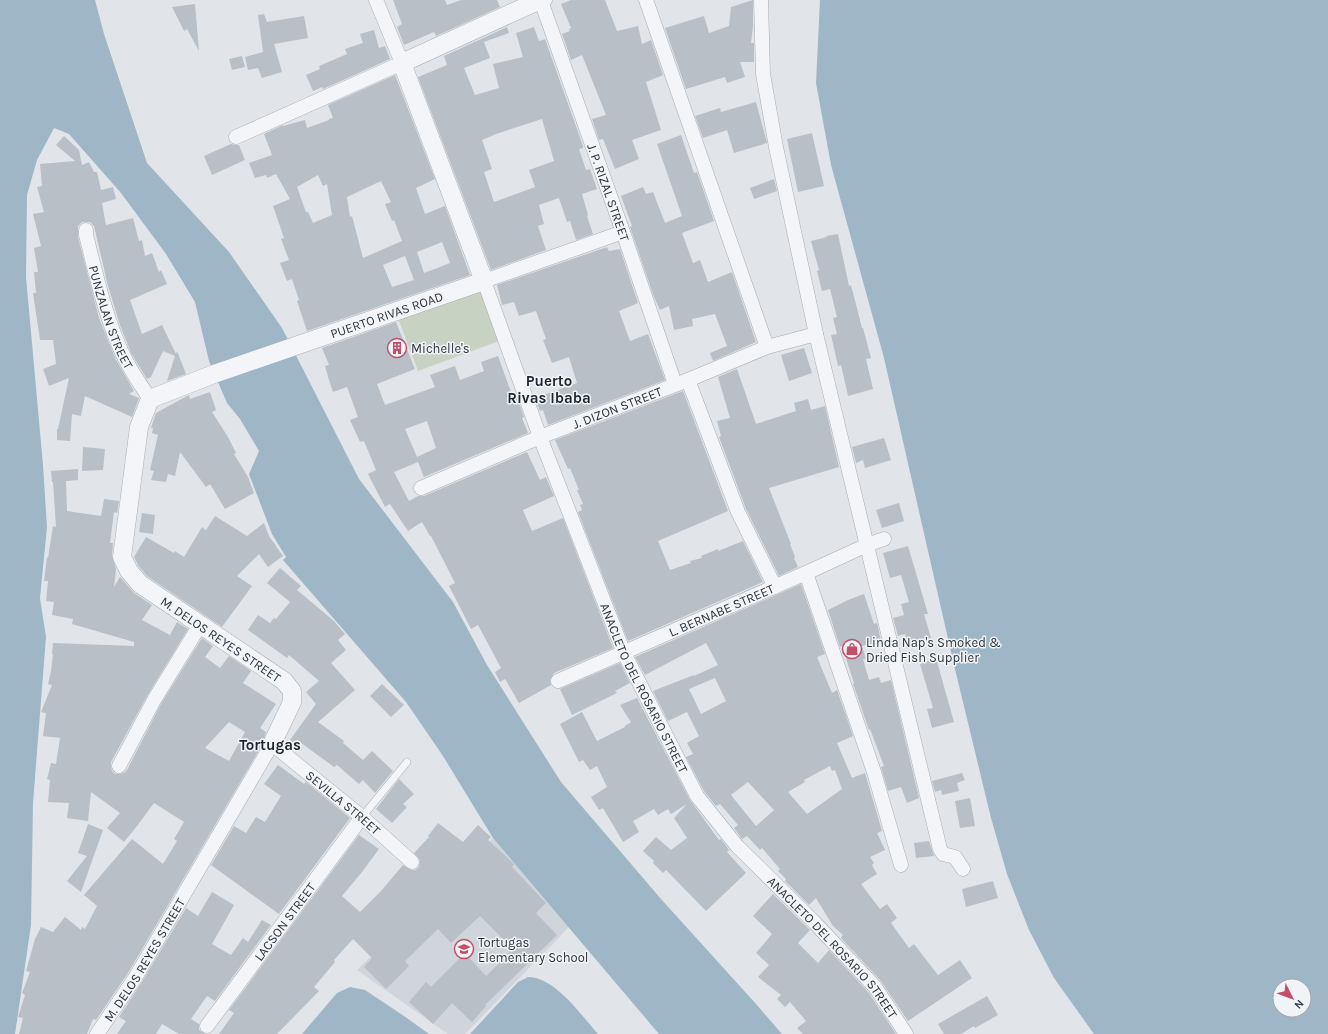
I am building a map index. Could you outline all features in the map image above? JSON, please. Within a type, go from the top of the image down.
[{"type":"street","points":[[376,0],[402,63],[484,281]]},
{"type":"street","points":[[236,137],[542,0]]},
{"type":"street","name":"J. P. RIZAL STREET","points":[[542,0],[623,232],[681,382],[738,512],[776,586]]},
{"type":"street","points":[[646,0],[768,347]]},
{"type":"street","points":[[761,0],[764,81],[776,147],[816,334],[940,849],[943,854],[955,857],[963,869]]},
{"type":"street","name":"PUNZALAN STREET","points":[[86,230],[103,300],[117,342],[134,375],[150,399]]},
{"type":"street","name":"PUERTO RIVAS ROAD","points":[[150,399],[214,374],[623,232]]},
{"type":"street","name":"ANACLETO DEL ROSARIO STREET","points":[[484,281],[540,437],[624,653],[697,796],[737,846],[815,923],[875,987],[906,1034]]},
{"type":"street","name":"J. DIZON STREET","points":[[421,488],[540,437],[768,347],[816,334]]},
{"type":"street","name":"M. DELOS REYES STREET","points":[[97,1034],[136,978],[272,744],[292,702],[292,691],[284,681],[140,584],[129,571],[122,557],[139,427],[150,399]]},
{"type":"street","name":"L. BERNABE STREET","points":[[558,680],[624,653],[867,545],[884,539]]},
{"type":"street","points":[[806,573],[874,772],[901,865]]},
{"type":"street","points":[[119,766],[154,700],[200,625]]},
{"type":"street","name":"SEVILLA STREET","points":[[272,744],[362,817],[412,862]]},
{"type":"street","name":"LACSON STREET","points":[[207,1026],[362,817]]},
{"type":"lane","points":[[362,817],[407,762]]},
{"type":"shaded area","name":"Tortugas Elementary School","points":[[493,838],[569,927],[465,1034],[448,1034],[357,970]]},
{"type":"green space","points":[[482,286],[502,340],[418,371],[398,318]]},
{"type":"water","points":[[0,0],[95,0],[104,34],[147,163],[229,252],[282,328],[359,479],[453,602],[487,665],[561,782],[661,899],[782,1034],[659,1034],[493,838],[443,756],[406,702],[283,560],[286,557],[272,534],[249,474],[259,451],[240,419],[227,403],[209,361],[195,302],[166,254],[121,193],[69,134],[54,128],[37,160],[27,195],[26,277],[43,465],[47,527],[40,598],[46,637],[33,803],[31,925],[15,1034],[0,1034]]},
{"type":"water","points":[[820,0],[1328,0],[1328,1034],[1094,1034],[1054,978],[1029,930],[1007,874],[991,818],[954,665],[884,358],[831,165],[816,83]]},
{"type":"water","points":[[528,977],[548,983],[558,990],[567,998],[598,1034],[470,1034],[518,982]]},
{"type":"water","points":[[350,987],[365,990],[429,1034],[302,1034],[337,993]]},
{"type":"building","points":[[393,0],[445,0],[447,5],[461,0],[497,0],[500,7],[436,36],[434,32],[404,45],[397,27],[402,24]]},
{"type":"building","points":[[571,0],[605,0],[617,31],[638,26],[642,44],[651,40],[663,75],[646,82],[661,130],[632,140],[639,159],[615,169],[603,139],[599,140],[592,119],[606,115],[582,55],[571,60],[562,34],[570,31],[569,29],[571,28],[561,4]]},
{"type":"building","points":[[753,0],[753,26],[751,43],[754,43],[754,62],[740,62],[745,77],[727,83],[725,77],[686,89],[665,28],[704,16],[709,33],[729,26],[731,7]]},
{"type":"building","points":[[195,4],[199,51],[187,29],[184,31],[172,7]]},
{"type":"building","points":[[264,14],[267,22],[304,16],[308,38],[274,44],[282,72],[262,78],[258,68],[248,70],[245,57],[263,52],[258,15]]},
{"type":"building","points":[[507,27],[509,33],[484,42],[490,58],[464,68],[475,95],[499,88],[493,64],[523,57],[516,33],[534,27],[539,41],[545,39],[583,146],[583,148],[579,149],[586,170],[590,169],[597,189],[582,194],[593,234],[576,240],[570,221],[567,222],[559,198],[539,205],[544,224],[538,226],[546,250],[491,270],[418,77],[447,65],[444,56]],"holes":[[[542,119],[554,161],[529,170],[535,187],[494,202],[484,172],[492,169],[482,140]]]},
{"type":"building","points":[[374,30],[379,48],[385,46],[390,59],[323,89],[322,87],[313,91],[306,75],[320,69],[319,66],[347,54],[345,49],[363,43],[360,34]]},
{"type":"building","points":[[242,56],[245,67],[232,70],[229,59]]},
{"type":"building","points":[[395,75],[435,179],[416,188],[425,214],[445,206],[470,275],[307,331],[297,301],[299,300],[292,279],[287,281],[280,263],[289,260],[281,239],[284,238],[273,206],[290,199],[276,174],[267,178],[266,175],[255,178],[249,163],[272,155],[264,134],[283,125],[305,120],[307,128],[329,120],[333,118],[328,105]],"holes":[[[318,175],[323,186],[327,184],[332,215],[313,223],[308,212],[306,212],[297,187]],[[381,181],[391,202],[385,204],[392,221],[394,220],[402,241],[363,258],[352,216],[350,217],[347,197]],[[442,242],[450,263],[424,273],[417,252]],[[405,256],[414,280],[392,287],[383,265]]]},
{"type":"building","points":[[756,102],[767,143],[734,153],[727,130],[703,138],[695,116],[720,108],[721,112]]},
{"type":"building","points":[[812,133],[824,186],[798,192],[787,139]]},
{"type":"building","points":[[681,135],[694,173],[697,172],[714,221],[682,233],[693,263],[700,260],[708,282],[732,272],[756,342],[713,361],[710,353],[727,346],[715,314],[692,319],[693,326],[674,330],[669,306],[660,310],[654,297],[621,196],[643,187],[646,194],[653,192],[665,223],[682,216],[657,144]]},
{"type":"building","points":[[64,136],[79,150],[82,165],[89,162],[94,172],[97,172],[101,190],[113,187],[116,199],[102,203],[106,225],[133,218],[139,241],[142,240],[145,256],[152,253],[159,272],[161,270],[167,284],[130,300],[142,334],[162,325],[176,354],[177,351],[186,374],[167,381],[175,356],[163,351],[151,377],[147,379],[131,353],[120,325],[108,286],[94,226],[90,222],[82,222],[78,226],[78,237],[99,318],[116,360],[134,391],[129,394],[139,398],[132,417],[85,396],[81,416],[72,414],[70,441],[57,440],[57,429],[69,378],[49,386],[43,369],[56,364],[53,340],[40,340],[33,293],[36,293],[34,272],[38,272],[34,248],[41,246],[33,214],[44,212],[37,187],[42,186],[40,164],[75,161],[56,145]]},
{"type":"building","points":[[231,144],[239,145],[245,160],[212,175],[204,156]]},
{"type":"building","points":[[774,179],[777,191],[754,199],[750,188]]},
{"type":"building","points":[[838,234],[849,286],[851,285],[871,358],[866,359],[873,389],[848,396],[841,365],[838,366],[831,335],[837,334],[833,318],[837,317],[830,289],[822,291],[817,271],[819,270],[811,241]]},
{"type":"building","points":[[607,247],[609,251],[620,249],[638,303],[619,311],[630,341],[648,334],[665,380],[548,425],[543,410],[540,411],[535,398],[577,383],[569,357],[552,363],[543,340],[546,339],[536,311],[519,316],[514,302],[502,305],[497,285]]},
{"type":"building","points":[[396,322],[415,369],[377,384],[385,405],[435,387],[430,375],[455,366],[460,380],[484,371],[481,362],[498,356],[512,395],[515,393],[519,403],[524,417],[522,418],[528,433],[424,477],[418,462],[394,472],[409,501],[527,452],[540,480],[546,477],[554,496],[523,510],[532,531],[563,518],[613,648],[554,673],[550,680],[551,685],[519,703],[505,679],[500,682],[495,672],[501,668],[478,625],[471,629],[449,586],[455,583],[431,536],[422,522],[408,531],[390,504],[385,507],[368,474],[376,470],[364,441],[360,442],[350,420],[358,417],[347,387],[333,392],[325,366],[329,365],[322,348]],"holes":[[[427,421],[436,448],[417,457],[405,429]]]},
{"type":"building","points":[[804,348],[812,373],[789,381],[781,355]]},
{"type":"building","points":[[737,369],[756,424],[796,411],[794,403],[808,399],[811,410],[825,406],[839,467],[769,488],[791,544],[794,558],[798,567],[779,576],[746,509],[719,437],[721,436],[717,421],[730,418],[718,377]]},
{"type":"building","points":[[683,391],[728,511],[658,541],[670,570],[691,563],[690,561],[702,558],[701,556],[718,549],[718,551],[743,541],[763,582],[628,641],[578,512],[582,510],[580,505],[583,504],[577,490],[579,490],[570,468],[568,469],[555,440]]},
{"type":"building","points":[[210,392],[216,410],[212,412],[228,437],[236,453],[234,454],[248,477],[254,493],[225,509],[210,484],[206,487],[180,452],[175,476],[168,474],[166,482],[151,480],[154,471],[150,470],[158,435],[152,433],[153,428],[151,428],[156,413],[189,395],[190,399]]},
{"type":"building","points":[[884,438],[891,460],[865,468],[863,460],[856,463],[852,447]]},
{"type":"building","points":[[83,447],[105,449],[103,470],[82,471]]},
{"type":"building","points":[[78,469],[78,480],[66,481],[67,511],[101,516],[104,499],[119,501],[117,513],[114,512],[110,543],[113,543],[112,556],[116,569],[114,587],[120,577],[134,593],[152,605],[142,620],[170,635],[177,622],[188,629],[147,696],[111,762],[112,771],[115,774],[120,774],[127,770],[161,704],[202,638],[213,646],[205,657],[220,668],[229,656],[251,671],[243,683],[276,704],[260,728],[266,732],[262,745],[128,973],[96,1020],[93,1019],[87,1034],[19,1034],[23,1018],[18,1017],[25,995],[22,993],[30,972],[26,971],[35,939],[41,927],[53,932],[65,917],[81,930],[82,927],[85,929],[97,906],[84,895],[132,839],[163,864],[177,841],[174,839],[184,822],[154,803],[124,842],[107,828],[120,813],[91,792],[88,821],[67,818],[69,803],[48,802],[50,780],[47,779],[51,763],[56,764],[60,738],[43,736],[46,713],[41,712],[52,685],[48,684],[51,671],[53,643],[134,646],[134,642],[72,624],[73,619],[52,615],[54,602],[46,601],[48,581],[44,581],[53,526],[56,527],[51,471]],"holes":[[[229,722],[245,732],[229,761],[205,748]]]},
{"type":"building","points":[[899,503],[904,521],[882,528],[876,510]]},
{"type":"building","points":[[142,513],[155,515],[153,534],[139,532]]},
{"type":"building","points":[[215,516],[247,536],[264,523],[269,536],[283,556],[268,567],[259,554],[237,576],[252,586],[222,627],[147,576],[138,565],[134,557],[146,537],[184,557],[202,527],[206,530]]},
{"type":"building","points":[[908,546],[928,614],[924,614],[931,638],[908,645],[905,634],[898,636],[893,618],[904,615],[901,604],[909,602],[901,575],[890,578],[883,553]]},
{"type":"building","points":[[280,568],[301,586],[297,590],[334,621],[345,634],[338,640],[346,650],[331,663],[355,690],[318,722],[344,741],[343,743],[363,760],[372,751],[393,771],[375,793],[363,780],[359,784],[337,765],[334,767],[297,740],[294,743],[290,740],[316,704],[306,692],[319,681],[289,655],[287,658],[248,630],[258,615],[270,623],[274,618],[276,619],[290,602],[267,583]]},
{"type":"building","points":[[801,584],[825,654],[817,657],[832,693],[837,690],[853,736],[837,743],[852,778],[865,773],[882,831],[877,833],[885,850],[870,857],[874,863],[872,865],[877,874],[861,884],[880,909],[887,904],[897,918],[891,923],[909,948],[914,944],[938,975],[960,960],[972,978],[908,1021],[881,981],[841,938],[843,935],[833,926],[816,898],[809,905],[785,881],[786,879],[778,871],[780,869],[762,848],[760,850],[747,836],[742,839],[734,828],[738,825],[720,804],[716,806],[704,791],[686,757],[693,754],[687,743],[699,736],[687,712],[668,721],[653,691],[694,676],[718,665],[706,643],[645,675],[635,657]],"holes":[[[715,678],[726,701],[701,714],[689,689]],[[830,766],[832,771],[835,770],[842,789],[807,814],[788,792],[805,782],[804,780]],[[748,782],[774,810],[756,826],[731,795]]]},
{"type":"building","points":[[864,594],[874,624],[877,623],[881,641],[862,646],[866,659],[863,659],[869,680],[879,677],[881,683],[891,680],[919,798],[907,803],[901,787],[888,791],[881,767],[884,766],[870,729],[869,730],[842,646],[840,647],[828,610]]},
{"type":"building","points":[[936,658],[954,722],[932,728],[927,709],[933,708],[920,664]]},
{"type":"building","points":[[620,663],[630,683],[615,691],[617,693],[572,715],[560,689]]},
{"type":"building","points":[[382,684],[404,705],[391,717],[370,696]]},
{"type":"building","points":[[637,698],[690,800],[719,840],[721,839],[729,850],[727,852],[746,873],[706,911],[666,870],[663,873],[653,863],[654,861],[643,851],[656,837],[671,850],[687,838],[674,818],[687,804],[671,814],[668,809],[658,815],[654,809],[633,821],[639,832],[623,842],[603,808],[599,810],[591,797],[607,787],[597,766],[590,770],[583,760],[579,762],[560,724],[582,712],[597,741],[625,727],[631,722],[620,705]]},
{"type":"building","points":[[278,765],[304,784],[306,782],[350,818],[279,914],[211,865],[234,826],[246,833],[256,817],[265,822],[281,796],[264,784]]},
{"type":"building","points":[[962,773],[965,780],[957,783],[959,791],[942,795],[941,790],[935,792],[932,781]]},
{"type":"building","points":[[399,779],[414,794],[403,804],[407,807],[392,823],[376,809]]},
{"type":"building","points":[[970,798],[975,826],[960,828],[955,801]]},
{"type":"building","points":[[438,823],[463,842],[478,825],[491,837],[488,840],[514,864],[512,867],[546,903],[536,913],[557,935],[485,1005],[486,1006],[472,1022],[452,1003],[433,1024],[409,1002],[426,982],[431,987],[465,953],[486,976],[509,954],[508,953],[512,948],[480,916],[451,943],[438,929],[405,961],[409,966],[386,989],[364,967],[372,958],[353,939],[334,960],[335,962],[314,987],[319,991],[277,1034],[219,1034],[234,1013],[229,1010],[359,835],[379,849],[342,896],[360,912],[381,891],[403,865],[411,870],[415,870],[419,867],[420,860],[414,853],[429,837],[428,836]]},
{"type":"building","points":[[88,824],[103,830],[81,892],[67,881],[87,856],[78,853]]},
{"type":"building","points":[[929,841],[934,856],[916,858],[914,843]]},
{"type":"building","points":[[993,881],[998,898],[966,907],[962,889]]},
{"type":"building","points":[[212,892],[234,905],[212,944],[231,955],[243,938],[248,942],[262,920],[271,925],[215,1001],[207,996],[191,1019],[199,1024],[199,1030],[205,1034],[179,1034],[162,1024],[156,1034],[117,1034],[126,1021],[119,1017],[142,982],[186,908],[198,916]]},
{"type":"building","points":[[773,894],[810,930],[798,943],[818,963],[829,950],[868,992],[896,1034],[803,1034],[797,1028],[806,1021],[790,1002],[785,1007],[777,999],[781,995],[758,977],[769,965],[756,953],[772,934],[753,916]]},
{"type":"building","points":[[987,996],[998,1015],[961,1034],[944,1034],[938,1024]]},
{"type":"place","name":"Michelle's","points":[[397,348]]},
{"type":"place","name":"Linda Nap's Smoked & Dried Fish Supplier","points":[[852,649]]},
{"type":"place","name":"Tortugas Elementary School","points":[[464,949]]},
{"type":"district","name":"Puerto Rivas Ibaba","points":[[549,390]]},
{"type":"district","name":"Tortugas","points":[[270,745]]}]
